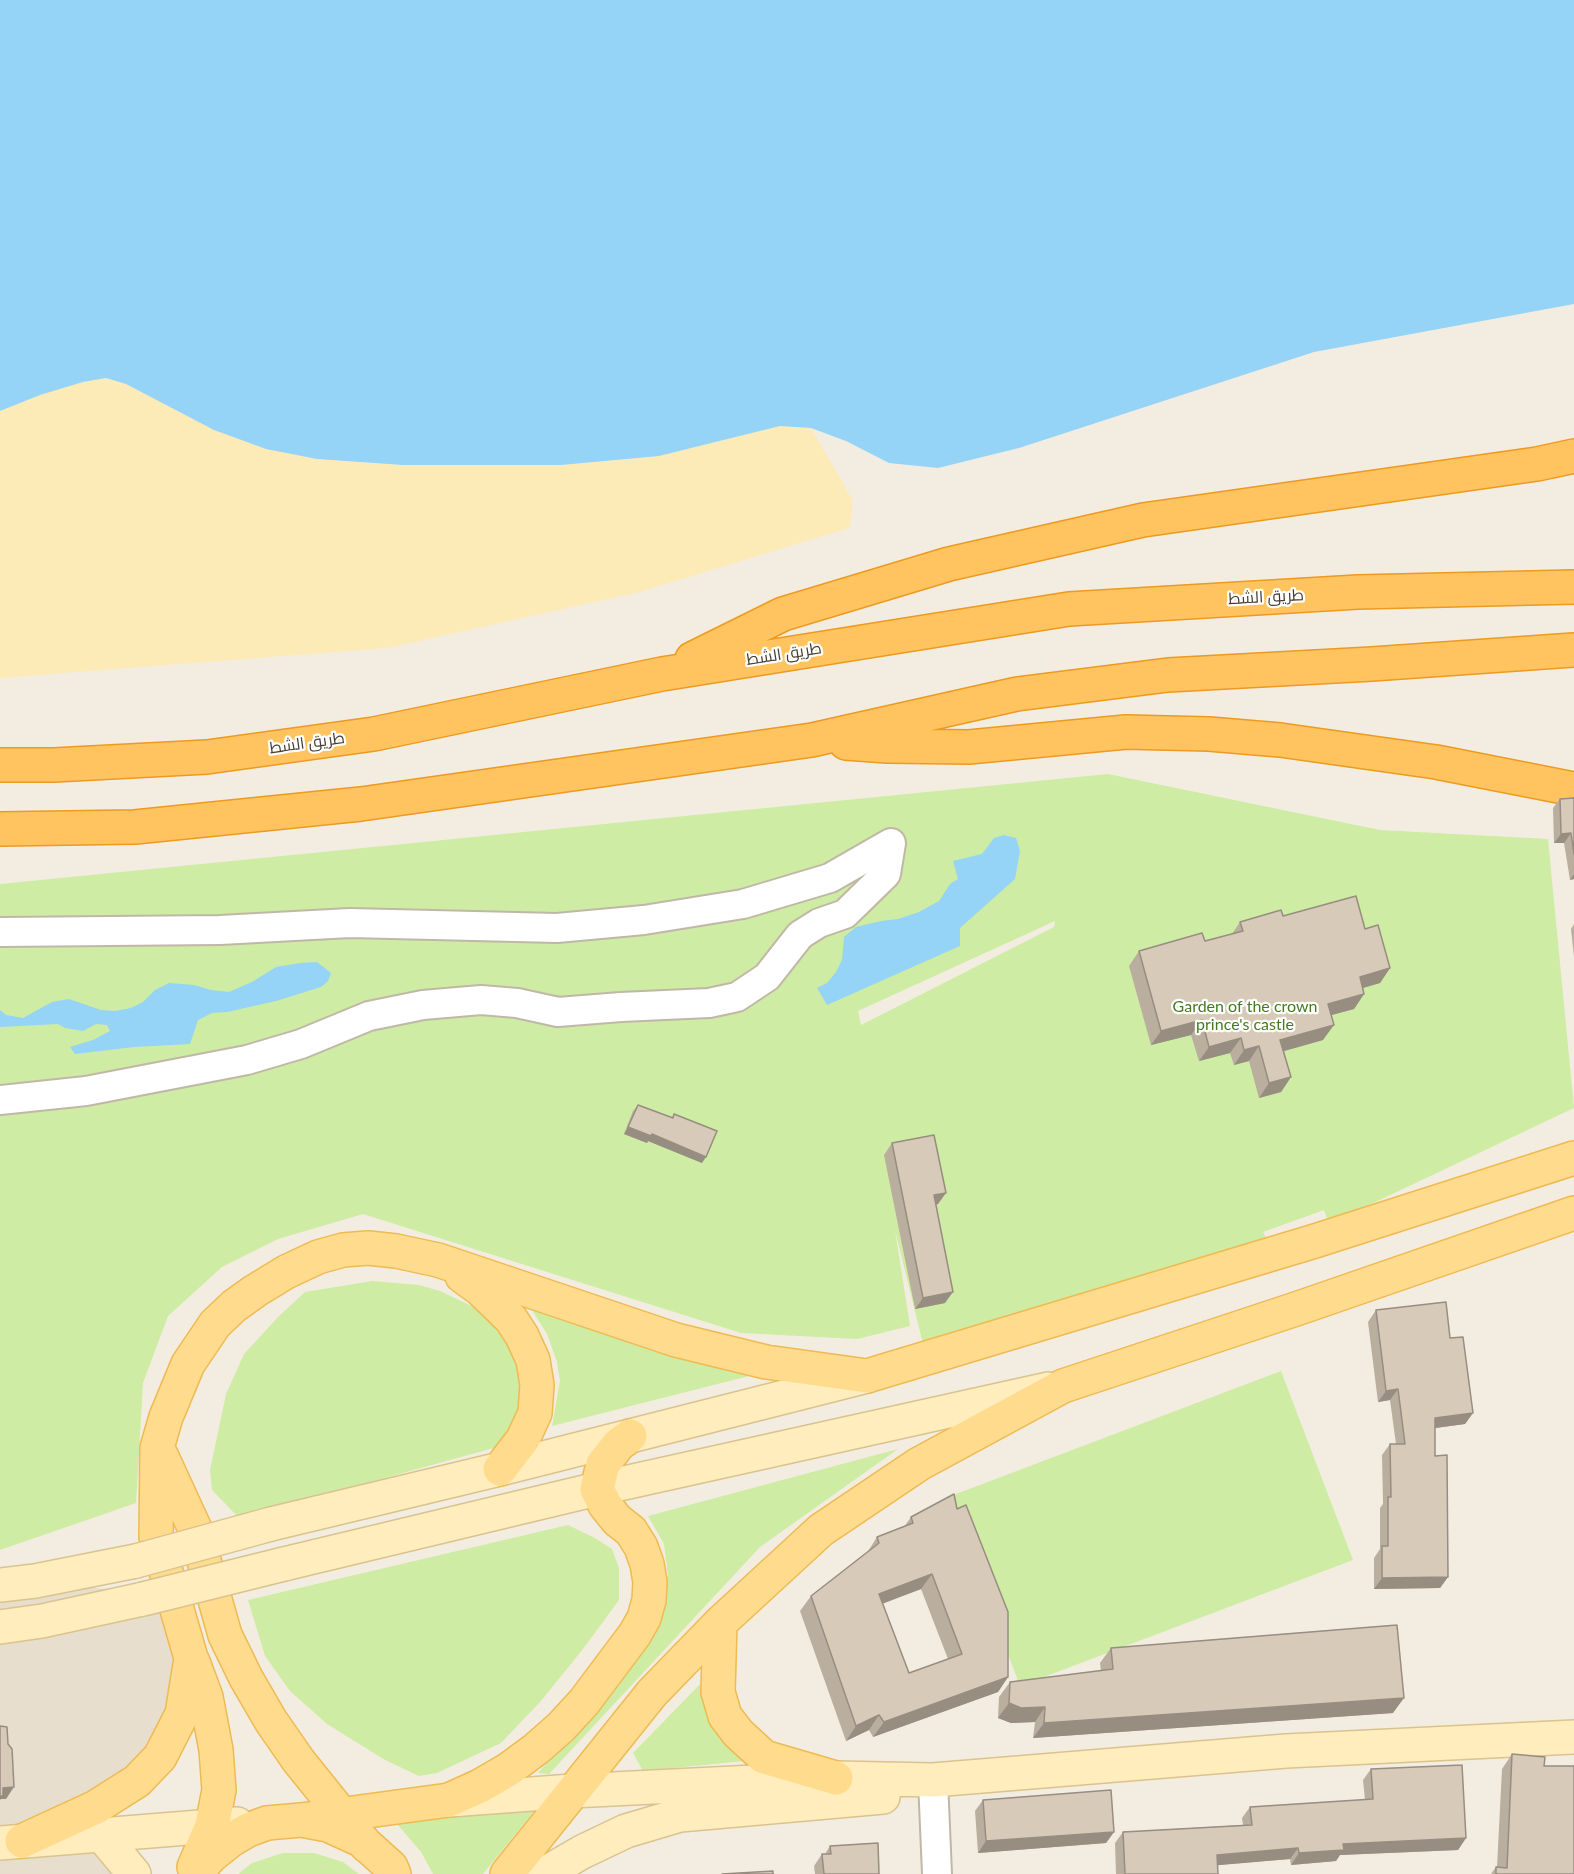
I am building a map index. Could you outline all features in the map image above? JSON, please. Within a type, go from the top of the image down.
[{"type":"highway","points":[[662,674],[783,614],[949,564],[1143,520],[1537,464],[1574,456]]},
{"type":"highway","name":"طريق الشط","points":[[0,765],[54,765],[207,757],[385,732],[662,674],[1069,609],[1358,592],[1574,587]]},
{"type":"highway","points":[[0,830],[135,827],[361,804],[812,740],[1017,694],[1156,677],[1574,650]]},
{"type":"highway","points":[[812,740],[887,746],[969,747],[1126,732],[1209,734],[1280,740],[1436,762],[1574,789]]},
{"type":"main road","points":[[0,1585],[34,1581],[136,1560],[271,1524],[500,1469],[867,1376],[1315,1241],[1574,1158]]},
{"type":"main road","points":[[0,1627],[42,1621],[142,1599],[597,1489],[1063,1386],[1574,1213]]},
{"type":"main road","points":[[193,1874],[212,1826],[219,1790],[216,1750],[206,1697],[191,1658],[156,1536],[157,1448],[176,1391],[188,1364],[215,1324],[234,1306],[255,1291],[318,1257],[343,1250],[368,1248],[438,1260],[676,1341],[766,1362],[867,1376]]},
{"type":"main road","points":[[438,1260],[480,1289],[511,1319],[533,1360],[537,1385],[535,1413],[523,1439],[500,1469]]},
{"type":"main road","points":[[507,1874],[652,1693],[720,1623],[821,1530],[919,1464],[1063,1386]]},
{"type":"main road","points":[[449,1800],[509,1769],[561,1727],[604,1676],[644,1618],[649,1600],[650,1582],[641,1547],[631,1531],[617,1520],[605,1505],[597,1489],[603,1464],[619,1444],[630,1436]]},
{"type":"main road","points":[[157,1448],[195,1529],[225,1635],[271,1721],[298,1760],[367,1846]]},
{"type":"main road","points":[[720,1623],[718,1692],[725,1716],[738,1733],[764,1757],[836,1778]]},
{"type":"main road","points":[[11,1842],[96,1807],[137,1781],[160,1757],[182,1714],[191,1658]]},
{"type":"main road","points":[[11,1842],[301,1820],[449,1800],[572,1791],[836,1778],[933,1780],[1286,1750],[1574,1737]]},
{"type":"main road","points":[[544,1874],[582,1852],[626,1832],[680,1815],[892,1796],[933,1780]]},
{"type":"main road","points":[[301,1820],[328,1825],[361,1840],[391,1867],[394,1874]]},
{"type":"main road","points":[[193,1874],[231,1840],[267,1823]]},
{"type":"main road","points":[[101,1834],[134,1874]]},
{"type":"street","points":[[0,932],[220,930],[350,923],[557,928],[644,920],[743,904],[830,878],[891,843],[886,874],[845,914],[819,923],[800,934],[767,977],[737,997],[708,1003],[621,1006],[558,1012],[517,1003],[481,1000],[423,1005],[369,1016],[301,1044],[247,1060],[86,1091],[0,1100]]},
{"type":"street","points":[[933,1780],[938,1874]]},
{"type":"shaded area","points":[[0,1582],[172,1593],[181,1714],[95,1806],[101,1837],[128,1874],[0,1874]]},
{"type":"green space","name":"Garden of the crown prince's castle","points":[[1108,774],[1380,830],[1548,839],[1574,1108],[1329,1224],[1324,1210],[1263,1232],[1271,1247],[924,1348],[895,1230],[910,1326],[857,1339],[741,1333],[363,1214],[278,1239],[222,1267],[168,1316],[143,1383],[136,1503],[0,1550],[0,884]],"holes":[[[1055,921],[1054,927],[861,1025],[858,1011]]]},
{"type":"green space","points":[[372,1281],[419,1285],[440,1291],[484,1312],[507,1334],[525,1366],[518,1417],[501,1446],[239,1518],[212,1490],[210,1470],[226,1394],[244,1354],[305,1292]]},
{"type":"green space","points":[[528,1304],[753,1375],[552,1426],[560,1381],[557,1362],[547,1334]]},
{"type":"green space","points":[[1281,1371],[1353,1560],[1020,1686],[948,1497]]},
{"type":"green space","points":[[898,1449],[760,1547],[549,1774],[538,1773],[576,1730],[659,1611],[668,1575],[664,1544],[648,1516]]},
{"type":"green space","points":[[568,1525],[612,1549],[619,1568],[619,1600],[541,1701],[501,1743],[437,1773],[419,1776],[385,1760],[327,1724],[290,1691],[265,1656],[248,1600]]},
{"type":"green space","points":[[706,1678],[754,1760],[643,1771],[633,1753]]},
{"type":"green space","points":[[538,1806],[483,1874],[433,1874],[421,1852],[397,1824]]},
{"type":"green space","points":[[283,1853],[314,1853],[343,1862],[359,1874],[238,1874],[252,1863]]},
{"type":"sand","points":[[106,378],[126,384],[214,430],[266,449],[317,459],[403,465],[561,465],[659,456],[780,426],[811,428],[852,499],[852,514],[849,528],[640,592],[388,648],[0,678],[0,411],[40,395],[83,382]]},
{"type":"water","points":[[0,0],[1574,0],[1574,304],[1314,352],[1019,448],[938,468],[889,463],[846,441],[811,428],[780,426],[659,456],[561,465],[403,465],[317,459],[266,449],[214,430],[126,384],[106,378],[83,382],[40,395],[0,411]]},
{"type":"water","points":[[1004,835],[1016,838],[1020,851],[1015,879],[960,928],[960,946],[827,1005],[817,988],[827,983],[836,972],[842,960],[844,937],[856,927],[898,919],[919,912],[939,901],[950,884],[958,879],[953,861],[982,854],[994,838]]},
{"type":"water","points":[[317,962],[331,973],[328,981],[321,987],[276,1001],[212,1013],[198,1020],[190,1044],[134,1047],[75,1054],[70,1047],[93,1040],[110,1031],[107,1025],[96,1024],[83,1031],[65,1028],[58,1024],[0,1027],[0,1010],[6,1015],[23,1018],[52,1002],[69,999],[101,1010],[115,1011],[131,1008],[143,1002],[155,990],[169,983],[229,992],[252,982],[276,967]]},
{"type":"building","points":[[1574,798],[1574,854],[1571,833],[1561,834],[1560,799]]},
{"type":"building","points":[[1356,896],[1365,929],[1378,925],[1390,968],[1360,977],[1364,994],[1328,1004],[1334,1025],[1280,1040],[1291,1077],[1269,1083],[1259,1046],[1244,1050],[1241,1038],[1209,1047],[1202,1020],[1161,1031],[1139,951],[1202,933],[1205,941],[1243,931],[1240,922],[1281,910],[1283,916]]},
{"type":"building","points":[[638,1105],[673,1118],[674,1114],[717,1131],[706,1157],[652,1134],[651,1136],[628,1127]]},
{"type":"building","points":[[934,1135],[946,1193],[934,1195],[953,1292],[923,1298],[892,1143]]},
{"type":"building","points":[[1446,1302],[1450,1338],[1463,1337],[1473,1413],[1435,1418],[1435,1456],[1447,1455],[1448,1577],[1382,1578],[1382,1546],[1388,1546],[1388,1497],[1391,1497],[1390,1444],[1405,1444],[1398,1389],[1386,1391],[1376,1310]]},
{"type":"building","points":[[954,1494],[957,1509],[966,1505],[1008,1612],[1008,1677],[884,1722],[879,1715],[856,1726],[811,1596],[879,1543],[877,1537],[913,1523],[911,1517]],"holes":[[[932,1574],[962,1654],[909,1673],[879,1594]]]},
{"type":"building","points":[[1397,1625],[1404,1698],[1044,1723],[1045,1707],[1021,1708],[1009,1703],[1010,1682],[1113,1669],[1111,1648]]},
{"type":"building","points":[[0,1726],[7,1727],[8,1744],[12,1749],[14,1787],[3,1788],[3,1796],[0,1796]]},
{"type":"building","points":[[1512,1754],[1545,1757],[1544,1766],[1574,1766],[1574,1874],[1496,1874],[1496,1867],[1507,1868]]},
{"type":"building","points":[[1462,1765],[1466,1838],[1343,1844],[1344,1850],[1299,1853],[1298,1848],[1217,1855],[1218,1874],[1125,1874],[1123,1832],[1252,1825],[1250,1807],[1373,1799],[1371,1769]]},
{"type":"building","points":[[1111,1790],[1114,1832],[986,1841],[983,1800]]},
{"type":"building","points":[[878,1843],[879,1874],[824,1874],[822,1854],[831,1854],[830,1846]]},
{"type":"building","points":[[773,1871],[773,1874],[722,1874]]}]
